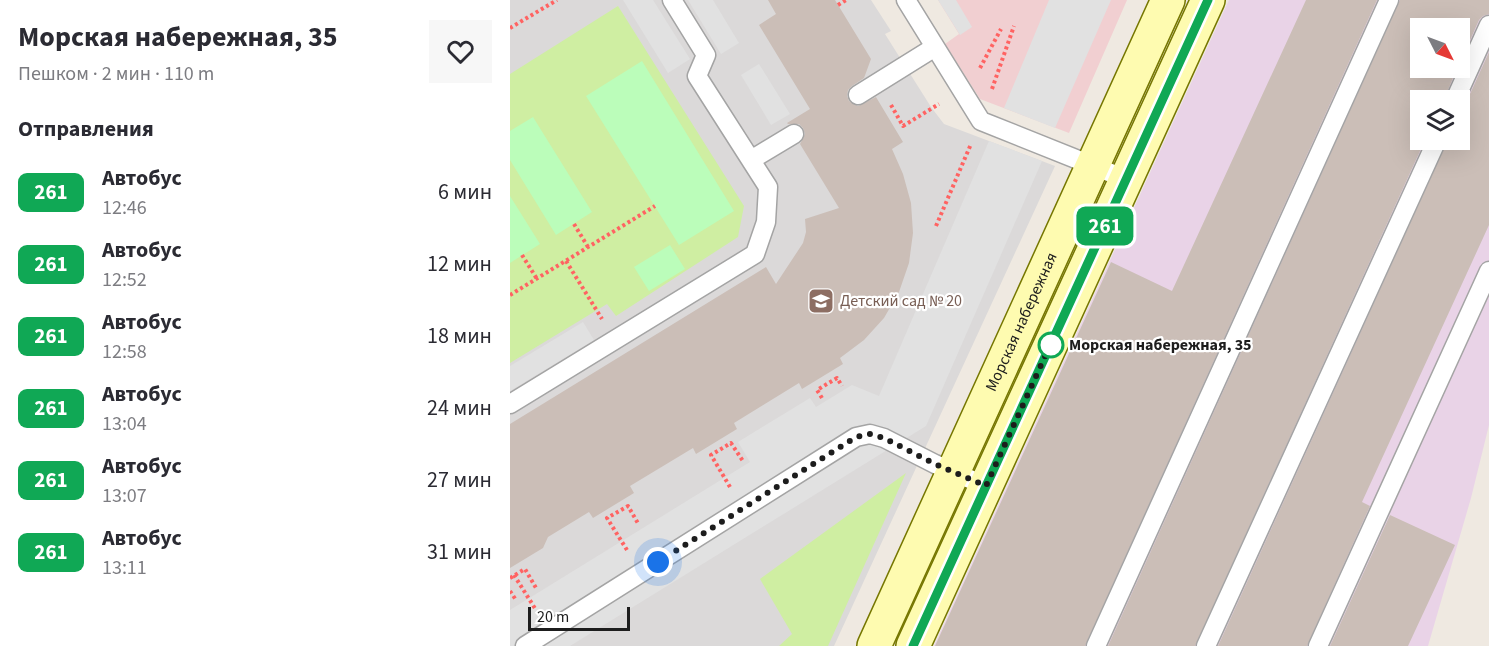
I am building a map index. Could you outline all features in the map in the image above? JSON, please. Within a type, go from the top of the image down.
[{"type":"street","name":"Морская набережная","points":[[874,646],[1168,0]]},
{"type":"street","points":[[913,646],[1208,0]]},
{"type":"lane","points":[[510,404],[755,254],[766,222],[768,187],[698,76],[706,55],[672,0]]},
{"type":"lane","points":[[906,0],[981,121],[1126,179]]},
{"type":"lane","points":[[1096,646],[1389,0]]},
{"type":"lane","points":[[1460,90],[1489,25]]},
{"type":"lane","points":[[858,94],[935,47]]},
{"type":"lane","points":[[751,160],[794,134]]},
{"type":"lane","points":[[1206,646],[1432,150]]},
{"type":"lane","points":[[1318,646],[1489,271]]},
{"type":"lane","points":[[525,646],[856,437],[870,434],[884,438],[986,486]]},
{"type":"path","points":[[510,28],[557,0]]},
{"type":"path","points":[[838,5],[846,0]]},
{"type":"path","points":[[890,105],[903,126],[909,122]]},
{"type":"path","points":[[510,296],[655,206]]},
{"type":"path","points":[[574,224],[588,247]]},
{"type":"path","points":[[522,255],[537,279]]},
{"type":"path","points":[[566,261],[615,340]]},
{"type":"path","points":[[822,398],[817,390],[837,378],[842,386]]},
{"type":"path","points":[[743,461],[731,442],[711,455],[744,508]]},
{"type":"path","points":[[639,525],[628,506],[607,518],[641,573]]},
{"type":"path","points":[[520,585],[512,576],[525,568],[536,588]]},
{"type":"path","points":[[510,591],[516,600]]},
{"type":"shaded area","points":[[510,0],[871,0],[891,31],[885,34],[944,124],[1055,166],[834,646],[510,646]]},
{"type":"shaded area","points":[[623,0],[653,0],[690,59],[668,73]]},
{"type":"shaded area","points":[[688,0],[713,0],[739,43],[721,54]]},
{"type":"shaded area","points":[[938,0],[1127,0],[1069,133],[980,99],[945,44],[959,34]]},
{"type":"shaded area","points":[[938,0],[956,0],[972,27],[960,35]]},
{"type":"shaded area","points":[[1049,0],[1111,0],[1055,128],[1004,108]]},
{"type":"shaded area","points":[[1229,0],[1489,0],[1489,425],[1471,498],[1428,646],[934,646]]},
{"type":"shaded area","points":[[759,64],[790,114],[771,125],[741,75]]},
{"type":"shaded area","points":[[989,141],[1042,161],[926,426],[570,646],[510,646],[510,610],[750,462],[738,442],[810,398],[816,407],[852,385],[879,396]]},
{"type":"shaded area","points":[[583,322],[594,340],[510,391],[510,366]]},
{"type":"green space","points":[[618,6],[744,206],[738,237],[616,316],[607,304],[510,363],[510,74]]},
{"type":"green space","points":[[642,61],[734,211],[679,245],[586,96]]},
{"type":"green space","points":[[533,117],[592,212],[556,235],[510,160],[510,131]]},
{"type":"green space","points":[[510,196],[540,244],[510,263]]},
{"type":"green space","points":[[670,245],[685,269],[649,291],[634,267]]},
{"type":"green space","points":[[906,473],[828,646],[779,646],[792,634],[760,579]]},
{"type":"building","points":[[768,0],[835,0],[871,59],[864,78],[848,90],[847,96],[849,101],[858,106],[876,97],[903,142],[892,149],[903,174],[911,203],[913,233],[909,263],[899,292],[884,318],[864,340],[840,358],[843,364],[802,389],[799,383],[734,423],[737,429],[696,454],[693,448],[630,486],[634,493],[593,518],[589,512],[548,537],[543,548],[510,568],[510,424],[766,267],[776,284],[803,243],[806,232],[805,219],[839,208],[800,144],[805,134],[803,128],[799,124],[787,123],[810,109],[759,25],[776,14]]},
{"type":"building","points":[[1306,0],[1377,0],[1085,646],[935,646],[1111,262],[1172,291]]},
{"type":"building","points":[[1400,0],[1489,0],[1489,14],[1479,20],[1470,40],[1470,18],[1410,18],[1410,78],[1453,78],[1448,90],[1410,90],[1410,150],[1420,150],[1195,646],[1108,646]]},
{"type":"building","points":[[1489,52],[1489,225],[1362,502],[1370,506],[1307,646],[1218,646],[1443,150],[1470,150],[1470,94]]},
{"type":"building","points":[[1390,515],[1455,545],[1408,646],[1330,646]]},
{"type":"bus line","name":"261","points":[[913,646],[1208,0]]},
{"type":"place","name":"Детский сад № 20","points":[[821,301]]},
{"type":"place","name":"Морская набережная, 35","points":[[1051,345]]},
{"type":"route","points":[[658,562],[856,437],[870,434],[884,438],[935,464],[986,486],[1052,341],[1051,345]]}]
